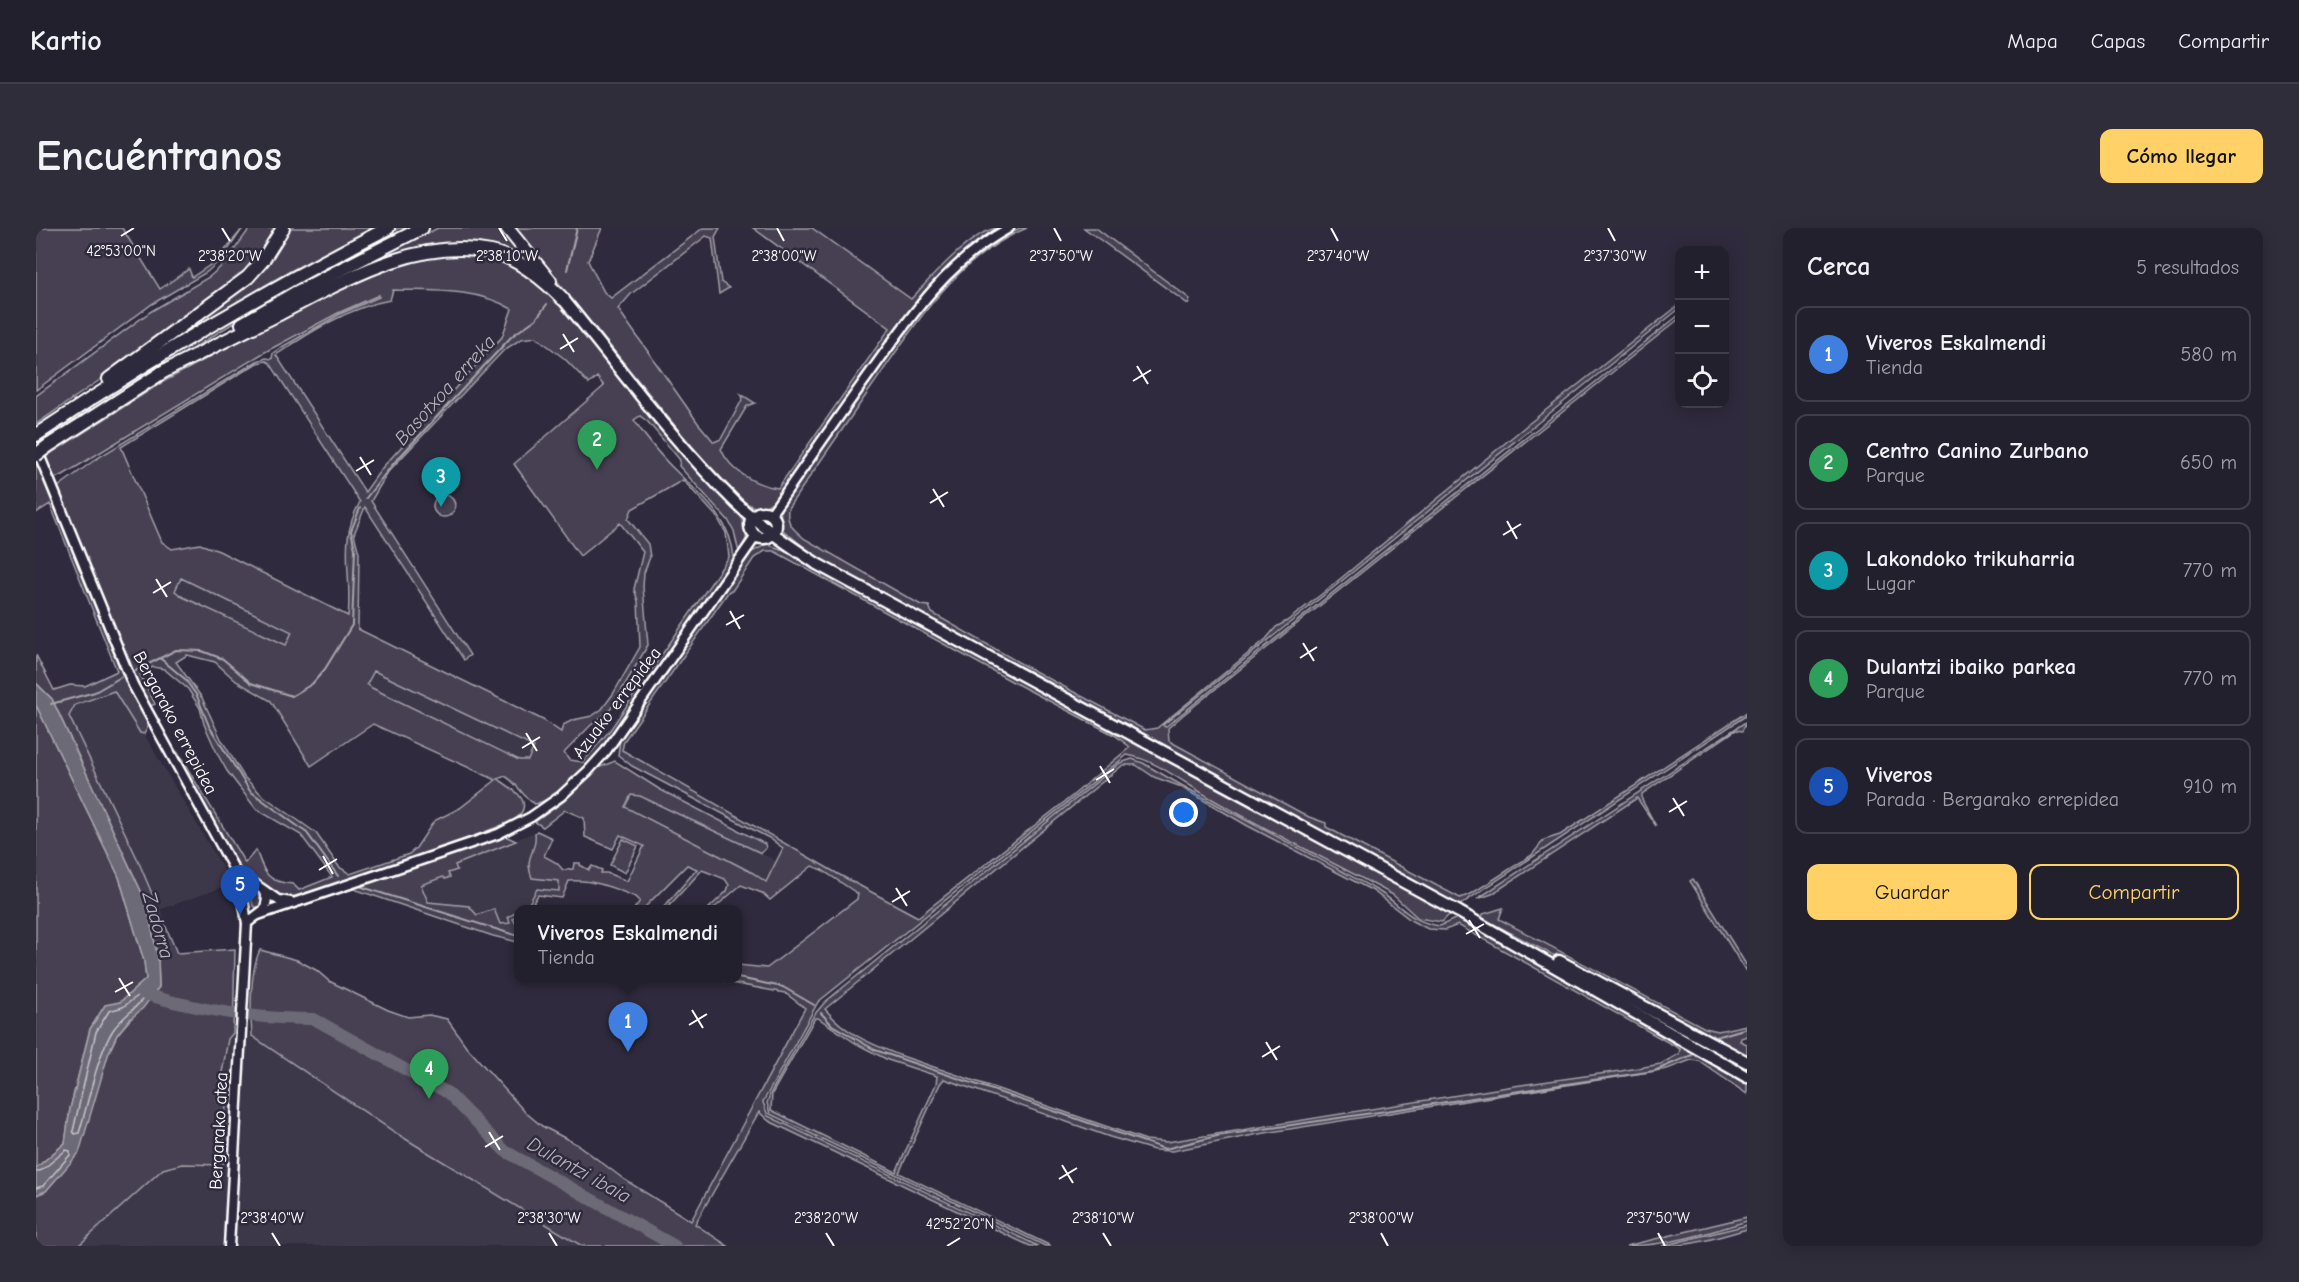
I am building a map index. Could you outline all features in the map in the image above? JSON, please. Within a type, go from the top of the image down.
[{"type":"highway","points":[[40,432],[248,277],[263,260],[283,228]]},
{"type":"highway","points":[[40,432],[226,316],[286,281],[388,228]]},
{"type":"highway","points":[[36,455],[42,447],[297,292],[422,228]]},
{"type":"highway","points":[[507,228],[563,299]]},
{"type":"highway","points":[[161,373],[374,269],[412,255],[437,250],[465,249],[493,253],[527,269],[563,299]]},
{"type":"main road","points":[[563,299],[691,454],[752,517],[817,564],[1469,918],[1747,1077]]},
{"type":"main road","points":[[752,517],[761,513],[770,515],[776,524],[773,534]]},
{"type":"main road","points":[[752,517],[751,531],[756,536],[762,538],[773,534]]},
{"type":"main road","points":[[1469,918],[1498,930],[1560,962],[1747,1062]]},
{"type":"street","points":[[770,515],[933,288],[978,247],[1009,228]]},
{"type":"street","name":"Bergarako errepidea","points":[[42,447],[133,685],[240,880],[247,923],[241,1018]]},
{"type":"street","name":"Azuako errepidea","points":[[247,923],[258,915],[498,834],[531,817],[561,796],[588,771],[621,731],[756,536]]},
{"type":"street","points":[[240,880],[255,884],[278,900],[295,902]]},
{"type":"street","points":[[258,915],[267,904],[263,889]]},
{"type":"street","name":"Bergarako atea","points":[[229,1246],[241,1018]]},
{"type":"shaded area","points":[[36,228],[122,228],[160,289],[189,269],[192,277],[216,261],[243,228],[223,257],[207,272],[152,304],[36,390]]},
{"type":"shaded area","points":[[250,228],[277,228],[274,237],[248,271],[107,375],[36,424],[36,396],[150,312],[209,277],[224,264]]},
{"type":"shaded area","points":[[286,228],[372,228],[283,275],[161,346],[226,300]]},
{"type":"shaded area","points":[[399,228],[410,228],[310,280],[227,327],[48,439],[46,435],[219,326],[308,275]]},
{"type":"shaded area","points":[[438,228],[501,228],[537,271],[448,245],[326,284]]},
{"type":"shaded area","points":[[514,228],[602,228],[588,261],[604,292],[611,298],[703,228],[720,228],[715,237],[721,282],[729,288],[719,294],[712,238],[706,236],[631,294],[618,309],[698,423],[714,442],[721,439],[743,398],[741,394],[755,403],[747,406],[721,449],[730,464],[744,476],[761,484],[778,488],[890,328],[753,228],[812,228],[911,299],[965,245],[989,230],[999,228],[958,258],[923,294],[892,333],[785,488],[774,501],[766,506],[754,507],[742,501],[702,459]]},
{"type":"shaded area","points":[[1020,228],[1027,228],[979,256],[958,275],[939,295],[905,339],[788,508],[791,526],[805,539],[921,605],[929,606],[932,613],[1027,667],[1145,730],[1157,728],[1266,639],[1276,627],[1323,593],[1527,425],[1675,308],[1675,312],[1163,725],[1165,727],[1675,318],[1675,322],[1183,715],[1168,728],[1169,741],[1309,817],[1326,823],[1326,827],[1460,898],[1471,894],[1532,855],[1544,840],[1560,835],[1747,712],[1747,715],[1460,905],[813,554],[784,531],[780,524],[781,508],[917,317],[953,276],[995,242]]},
{"type":"shaded area","points":[[1084,228],[1096,228],[1190,299],[1188,304]]},
{"type":"shaded area","points":[[472,254],[493,258],[512,266],[549,291],[684,454],[739,513],[747,528],[746,539],[740,550],[738,549],[734,531],[728,520],[679,466],[680,460],[648,422],[640,416],[634,420],[661,455],[715,511],[728,532],[734,558],[622,723],[572,782],[553,796],[535,804],[510,779],[505,776],[498,779],[516,792],[523,802],[520,814],[513,821],[422,856],[299,895],[281,897],[242,871],[178,759],[178,753],[245,863],[256,850],[268,875],[277,881],[293,884],[299,890],[332,877],[301,835],[256,809],[227,771],[204,724],[200,708],[188,689],[164,669],[153,667],[140,674],[155,704],[150,706],[135,676],[58,487],[96,459],[257,361],[272,359],[273,353],[282,347],[379,295],[338,313],[265,352],[63,475],[55,478],[45,457],[161,383],[292,313],[396,265],[421,258]],"holes":[[[393,290],[454,292],[484,297],[512,309],[502,337],[382,468],[365,492],[276,355],[316,329],[345,314],[390,300]],[[536,337],[565,359],[589,384],[597,377],[604,386],[514,464],[580,556],[620,523],[643,552],[634,589],[638,601],[640,647],[602,709],[592,716],[573,720],[563,725],[561,732],[543,720],[358,629],[359,553],[354,534],[365,507],[464,660],[470,655],[371,501],[388,472],[504,350],[521,339]],[[266,361],[270,363],[360,502],[353,517],[347,545],[348,616],[219,551],[200,544],[172,549],[162,542],[121,447],[257,363]],[[683,480],[717,517],[726,533],[729,557],[610,730],[583,762],[569,760],[564,753],[590,726],[610,710],[648,645],[643,587],[644,573],[650,557],[648,544],[628,519],[632,509]],[[181,578],[292,632],[286,645],[183,597],[175,591]],[[187,655],[215,662],[236,681],[271,701],[311,766],[373,724],[496,780],[460,808],[434,821],[416,848],[409,854],[350,874],[339,867],[316,833],[262,795],[244,777],[221,739],[202,698],[176,662]],[[374,671],[534,747],[528,760],[519,760],[367,684]]]},
{"type":"shaded area","points":[[36,462],[120,669],[149,725],[144,734],[140,733],[114,691],[75,705],[69,716],[137,858],[177,953],[235,949],[233,1033],[228,1039],[217,1101],[226,1103],[223,1165],[182,1164],[163,1169],[78,1246],[36,1246],[36,1195],[46,1191],[117,1035],[159,987],[158,958],[146,902],[52,699],[36,683],[36,655],[54,690],[70,685],[85,686],[117,671],[50,504],[36,513]]},
{"type":"shaded area","points":[[444,495],[452,498],[455,506],[452,514],[444,517],[436,514],[433,506],[436,498]]},
{"type":"shaded area","points":[[767,544],[783,550],[1450,914],[1442,922],[1418,918],[1393,895],[1234,812],[1160,767],[1138,757],[1127,755],[818,1002],[763,1102],[768,1116],[1038,1246],[1030,1246],[769,1121],[759,1112],[695,1224],[728,1246],[582,1246],[399,1135],[252,1036],[251,1004],[254,969],[260,950],[297,960],[316,970],[329,981],[388,1010],[408,1017],[429,1015],[447,1019],[466,1046],[525,1112],[542,1126],[578,1145],[625,1180],[691,1221],[805,1008],[785,993],[731,983],[742,983],[742,965],[767,968],[857,899],[858,894],[812,866],[770,900],[762,893],[741,885],[718,905],[712,905],[727,891],[729,885],[725,879],[702,870],[670,905],[666,905],[697,869],[687,865],[647,905],[637,905],[640,901],[636,897],[603,885],[586,881],[569,881],[562,898],[538,895],[532,905],[528,905],[537,889],[559,891],[559,881],[532,878],[529,864],[537,831],[552,838],[544,856],[557,863],[563,870],[573,869],[574,863],[580,863],[589,870],[592,866],[602,870],[601,873],[627,881],[644,846],[620,835],[613,849],[585,837],[584,818],[565,810],[543,827],[535,822],[563,802],[598,768],[615,761],[659,789],[765,844],[766,848],[761,853],[640,796],[631,795],[625,807],[753,873],[766,882],[783,848],[769,838],[632,766],[618,755],[620,740],[750,553]],"holes":[[[765,551],[774,551],[1116,736],[1130,747],[1072,796],[918,917],[838,874],[622,750],[624,741],[729,591],[732,591],[754,558]]]},
{"type":"shaded area","points":[[181,578],[292,632],[286,646],[183,597],[175,591]]},
{"type":"shaded area","points":[[374,671],[534,748],[528,760],[519,760],[372,688],[367,684]]},
{"type":"shaded area","points":[[114,690],[140,732],[144,734],[232,884],[159,910],[137,858],[69,716],[75,705]]},
{"type":"shaded area","points":[[36,705],[119,877],[144,961],[146,979],[120,1002],[105,1006],[90,1029],[70,1109],[65,1143],[36,1168]]},
{"type":"shaded area","points":[[1747,721],[1742,731],[1736,730],[1642,794],[1642,800],[1656,826],[1637,798],[1492,894],[1477,899]]},
{"type":"shaded area","points":[[1132,759],[1143,763],[1378,891],[1420,921],[1440,926],[1457,918],[1747,1081],[1747,1094],[1699,1061],[1691,1060],[1667,1069],[1259,1134],[1172,1151],[1154,1150],[1110,1137],[944,1079],[899,1173],[1051,1246],[1045,1246],[770,1114],[767,1103],[770,1094],[814,1015],[825,1002],[1120,763]],"holes":[[[1123,765],[1136,765],[1154,777],[1179,786],[1248,826],[1373,891],[1412,921],[1428,929],[1445,930],[1458,925],[1680,1049],[1679,1054],[1661,1064],[1621,1071],[1167,1142],[1146,1140],[899,1055],[868,1042],[850,1031],[825,1009]],[[815,1018],[888,1060],[937,1076],[936,1084],[896,1172],[771,1110],[772,1094]]]},
{"type":"shaded area","points":[[632,794],[777,861],[765,883],[753,873],[625,807]]},
{"type":"shaded area","points":[[537,831],[537,858],[560,880],[559,891],[537,889],[528,905],[514,905],[514,912],[510,914],[510,923],[504,925],[423,901],[388,887],[458,864]]},
{"type":"shaded area","points":[[505,836],[516,841],[455,865],[457,870],[448,873],[450,877],[445,879],[443,877],[421,885],[428,902],[469,906],[477,915],[494,909],[500,924],[510,923],[508,917],[514,913],[514,941],[351,888]]},
{"type":"shaded area","points":[[623,839],[638,846],[625,873],[610,865]]},
{"type":"shaded area","points":[[1693,879],[1747,966],[1747,973],[1690,881]]},
{"type":"shaded area","points":[[255,888],[262,898],[257,908],[253,906],[250,890]]},
{"type":"shaded area","points":[[1503,908],[1499,919],[1705,1028],[1718,1031],[1747,1025],[1747,1036],[1741,1038],[1740,1041],[1747,1044],[1747,1056],[1482,918],[1483,914]]},
{"type":"shaded area","points":[[233,1033],[252,1036],[399,1135],[582,1246],[78,1246],[163,1169],[182,1164],[223,1165],[225,1103],[217,1101],[228,1039]]},
{"type":"shaded area","points":[[1747,1217],[1747,1221],[1687,1238],[1656,1244],[1626,1246]]},
{"type":"shaded area","points":[[1747,1225],[1747,1229],[1716,1238],[1695,1243],[1662,1246]]},
{"type":"water","points":[[36,683],[52,699],[146,902],[158,958],[159,987],[117,1035],[109,1052],[79,1153],[46,1191],[36,1195],[36,1168],[65,1143],[70,1109],[90,1029],[105,1005],[120,1002],[146,979],[144,961],[119,877],[36,705]]},
{"type":"waterway","name":"Basotxoa erreka","points":[[567,270],[577,228]]},
{"type":"waterway","name":"Basotxoa erreka","points":[[366,498],[393,464],[512,336],[536,319],[547,304]]},
{"type":"waterway","name":"Basotxoa erreka","points":[[133,672],[176,650],[202,651],[223,659],[251,683],[292,696],[312,684],[325,669],[352,625],[355,549],[351,531],[360,508]]},
{"type":"waterway","points":[[161,659],[185,679],[197,696],[209,726],[250,791],[307,833],[338,876]]},
{"type":"waterway","name":"Basotxoa erreka","points":[[51,704],[95,692],[121,677]]},
{"type":"waterway","points":[[362,887],[514,935]]},
{"type":"waterway","points":[[742,979],[783,987],[814,1005]]},
{"type":"waterway","name":"Dulantzi ibaia","points":[[144,994],[185,1005],[228,1012],[314,1019],[448,1093],[505,1151],[675,1246]]},
{"type":"waterway","points":[[821,1013],[832,1025],[875,1050],[1165,1149],[1217,1136],[1654,1071],[1692,1055]]},
{"type":"waterway","points":[[1716,1037],[1747,1028]]},
{"type":"place","name":"Centro Canino Zurbano","points":[[597,470]]},
{"type":"place","name":"Lakondoko trikuharria","points":[[441,507]]},
{"type":"place","name":"Viveros","points":[[240,915]]},
{"type":"place","name":"Viveros Eskalmendi","points":[[628,1052]]},
{"type":"place","name":"Dulantzi ibaiko parkea","points":[[429,1099]]},
{"type":"water label","name":"Zadorra","points":[[158,925]]}]
